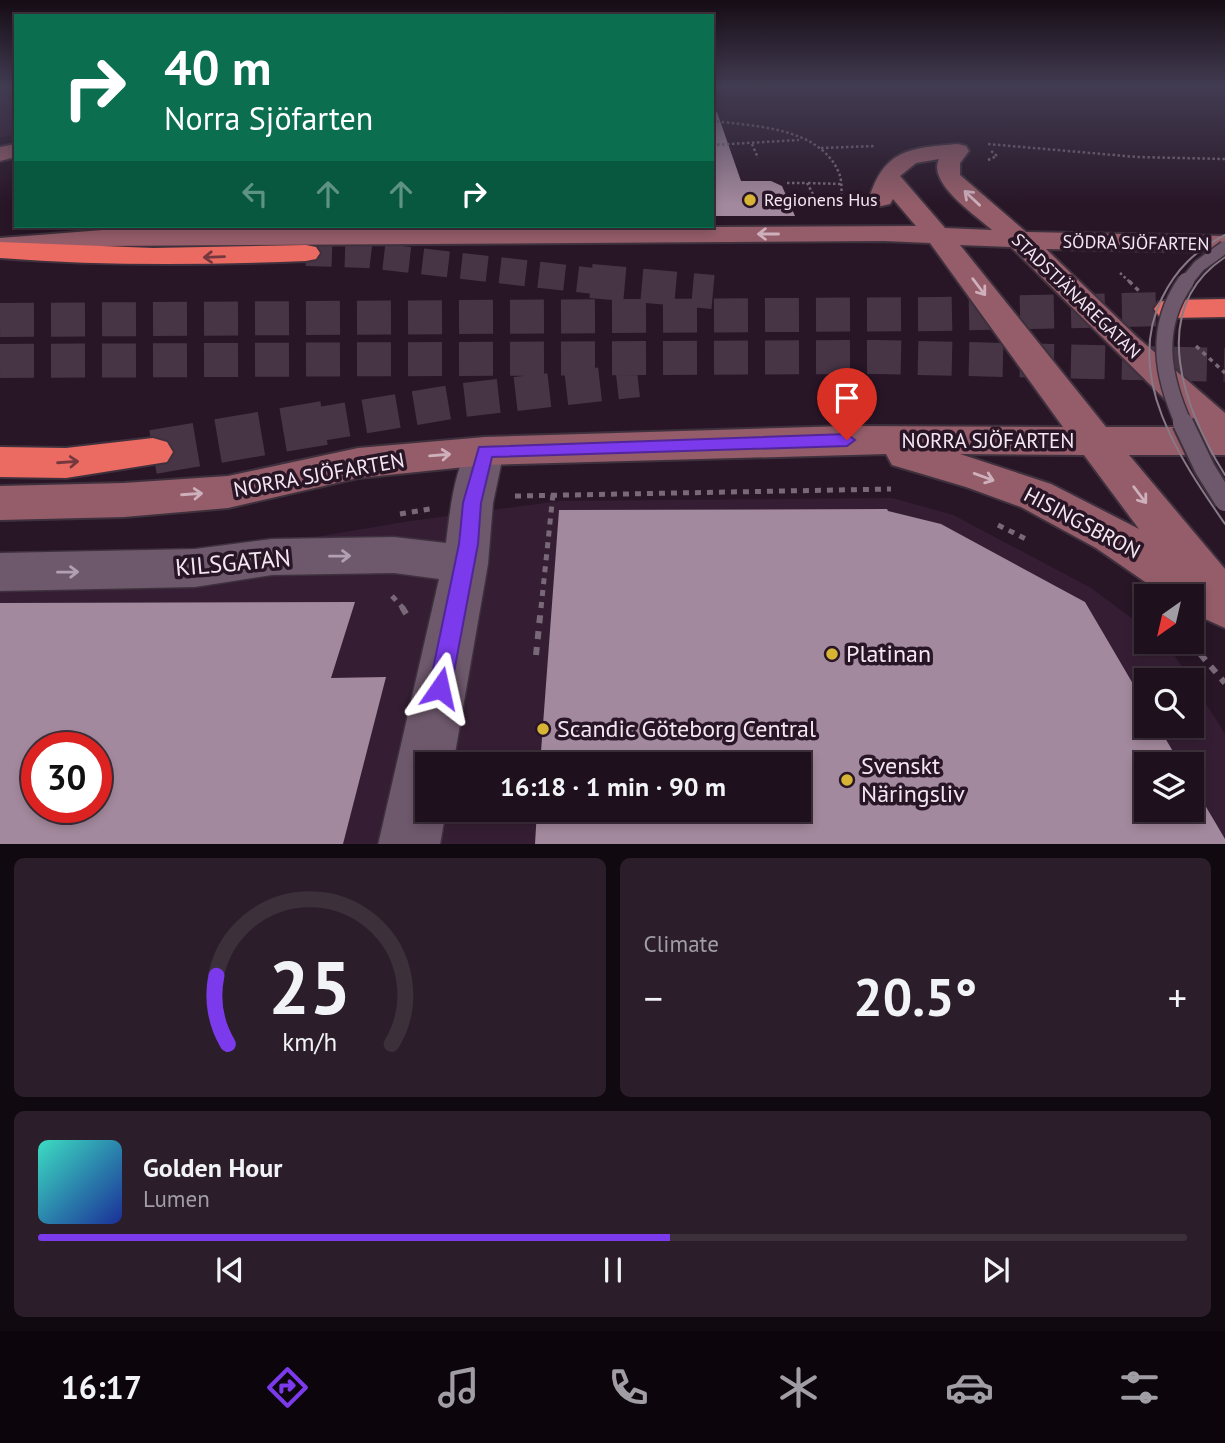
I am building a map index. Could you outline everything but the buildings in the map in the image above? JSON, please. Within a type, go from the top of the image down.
[{"type":"highway","points":[[0,248],[84,257],[306,253]]},
{"type":"highway","points":[[1170,309],[1225,308]]},
{"type":"highway","points":[[0,462],[66,463],[153,452]]},
{"type":"main road","name":"STADSTJÄNAREGATAN","points":[[891,172],[915,155],[958,151],[948,160],[946,167],[950,178],[1225,435]]},
{"type":"main road","points":[[872,214],[878,208],[891,172]]},
{"type":"main road","points":[[891,172],[1098,441]]},
{"type":"main road","name":"SÖDRA SJÖFARTEN","points":[[837,234],[859,227],[872,214]]},
{"type":"main road","name":"SÖDRA SJÖFARTEN","points":[[0,248],[103,238],[837,234],[937,234],[1113,244],[1225,245]]},
{"type":"main road","name":"NORRA SJÖFARTEN","points":[[0,503],[124,500],[228,492],[358,463],[485,452],[847,440],[1225,441]]},
{"type":"main road","name":"HISINGSBRON","points":[[847,440],[960,469],[1060,507],[1142,554],[1225,608]]},
{"type":"main road","name":"HISINGSBRON","points":[[1098,441],[1225,608]]},
{"type":"street","points":[[408,844],[464,564],[472,503],[485,452]]},
{"type":"street","name":"KILSGATAN","points":[[0,572],[195,568],[272,557],[374,555],[464,564]]},
{"type":"lane","points":[[1225,245],[1207,257],[1185,280],[1169,311],[1163,353],[1175,406],[1200,460],[1225,502]]},
{"type":"path","points":[[750,126],[775,130],[821,148],[832,159],[841,184],[841,206],[872,214]]},
{"type":"path","points":[[714,145],[803,139]]},
{"type":"path","points":[[752,144],[758,158]]},
{"type":"path","points":[[985,144],[1137,156],[1225,159]]},
{"type":"path","points":[[787,183],[841,184]]},
{"type":"path","points":[[807,183],[822,210]]},
{"type":"path","points":[[406,630],[408,616],[399,601],[384,590],[364,583],[384,530],[385,516],[553,494],[903,491]]},
{"type":"path","points":[[536,656],[553,494]]},
{"type":"path","points":[[988,520],[1043,547],[1060,507]]},
{"type":"path","points":[[1203,654],[1225,683]]},
{"type":"shaded area","points":[[0,126],[14,126],[14,134],[0,138]]},
{"type":"shaded area","points":[[892,498],[953,515],[1091,588],[1134,620],[1134,654],[1173,654],[1183,668],[1134,668],[1134,738],[1204,738],[1204,701],[1225,734],[1225,844],[0,844],[0,557],[196,557],[411,521],[560,501]]},
{"type":"tunnel","points":[[306,253],[367,255],[603,282]]},
{"type":"tunnel","points":[[591,281],[603,282]]},
{"type":"tunnel","points":[[603,282],[713,292]]},
{"type":"tunnel","points":[[603,282],[611,283]]},
{"type":"tunnel","points":[[0,320],[939,314],[1170,309]]},
{"type":"tunnel","points":[[0,361],[877,357],[1225,365]]},
{"type":"tunnel","points":[[314,425],[463,400],[638,380]]},
{"type":"tunnel","points":[[153,452],[324,423]]},
{"type":"tram line","points":[[1225,235],[1188,261],[1174,278],[1162,298],[1152,328],[1149,358],[1153,387],[1162,417],[1191,473],[1225,524]]},
{"type":"tram line","points":[[1225,257],[1200,279],[1186,304],[1179,332],[1180,362],[1186,392],[1210,449],[1225,475]]},
{"type":"place","name":"Regionens Hus","points":[[750,200]]},
{"type":"place","name":"Platinan","points":[[832,654]]},
{"type":"place","name":"Scandic Göteborg Central","points":[[543,729]]},
{"type":"place","name":"Svenskt Näringsliv","points":[[847,780]]},
{"type":"route","points":[[440,688],[468,544],[472,503],[485,452],[847,440]]}]
